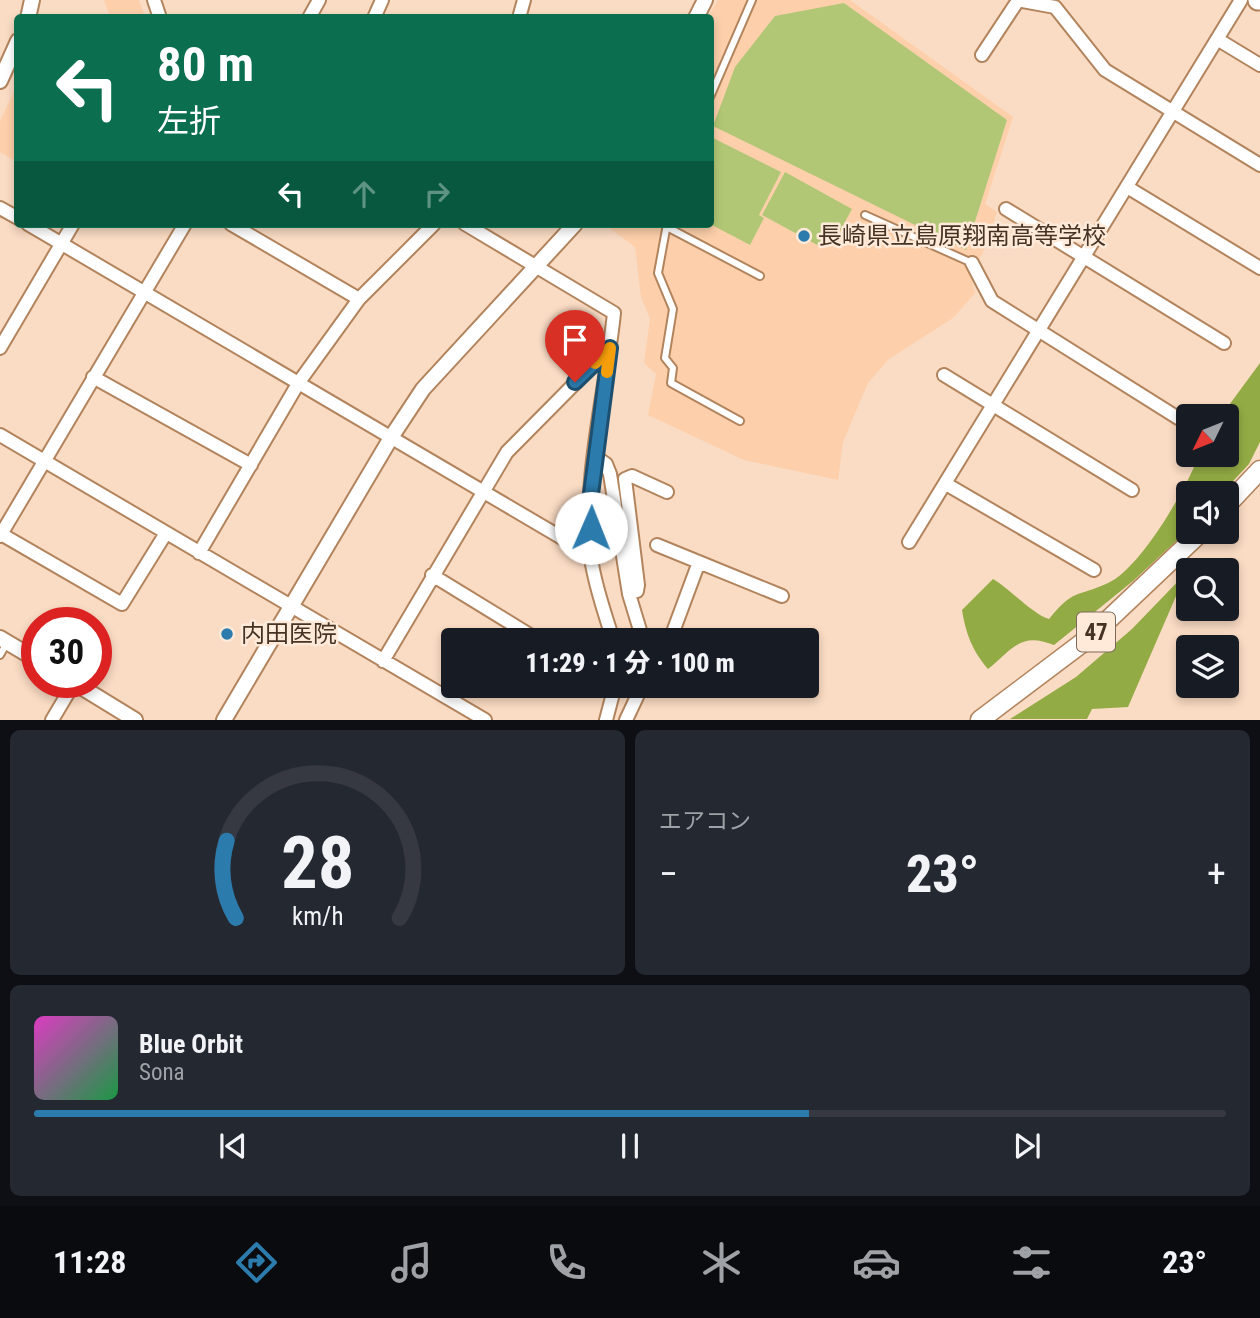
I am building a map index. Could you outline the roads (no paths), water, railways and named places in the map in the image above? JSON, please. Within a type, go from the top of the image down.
[{"type":"main road","points":[[1239,492],[1260,470]]},
{"type":"main road","name":"47","points":[[980,719],[1090,638],[1188,544]]},
{"type":"street","points":[[909,542],[1241,0]]},
{"type":"street","points":[[982,55],[1017,1],[1055,7],[1105,70],[1260,165]]},
{"type":"street","points":[[1217,39],[1260,65]]},
{"type":"street","points":[[0,81],[14,50]]},
{"type":"street","points":[[1127,187],[1260,268]]},
{"type":"street","points":[[1006,209],[1224,344]]},
{"type":"street","points":[[35,228],[591,555]]},
{"type":"street","points":[[0,348],[71,228]]},
{"type":"street","points":[[166,533],[122,604],[1,535],[183,228]]},
{"type":"street","points":[[237,228],[359,299]]},
{"type":"street","points":[[199,553],[299,382],[359,299],[430,228]]},
{"type":"street","points":[[472,228],[614,313],[590,502],[591,555],[596,588],[609,628]]},
{"type":"street","points":[[224,719],[392,436],[448,360],[538,267],[572,228]]},
{"type":"street","points":[[972,263],[992,301],[1176,417]]},
{"type":"street","points":[[383,660],[482,489],[507,453],[539,417],[610,348]]},
{"type":"street","points":[[944,375],[1132,490]]},
{"type":"street","points":[[93,377],[251,465]]},
{"type":"street","points":[[0,435],[291,608],[485,719]]},
{"type":"street","points":[[596,457],[606,464],[610,474],[629,594],[639,628]]},
{"type":"street","points":[[629,594],[636,592],[638,585],[625,479],[632,476],[667,492]]},
{"type":"street","points":[[946,484],[1094,570]]},
{"type":"street","points":[[657,545],[782,596]]},
{"type":"street","points":[[674,628],[699,562]]},
{"type":"street","points":[[432,575],[518,628]]},
{"type":"street","points":[[2,645],[21,653]]},
{"type":"street","points":[[52,719],[65,698]]},
{"type":"street","points":[[99,698],[135,719]]},
{"type":"street","points":[[606,719],[611,698]]},
{"type":"street","points":[[626,719],[636,698]]},
{"type":"lane","points":[[714,88],[752,0]]},
{"type":"lane","points":[[865,215],[972,263]]},
{"type":"lane","points":[[666,228],[658,273],[673,309],[665,358],[673,368],[671,383],[740,421]]},
{"type":"lane","points":[[672,228],[760,276]]},
{"type":"place","name":"長崎県立島原翔南高等学校","points":[[804,236]]},
{"type":"place","name":"内田医院","points":[[227,634]]}]
